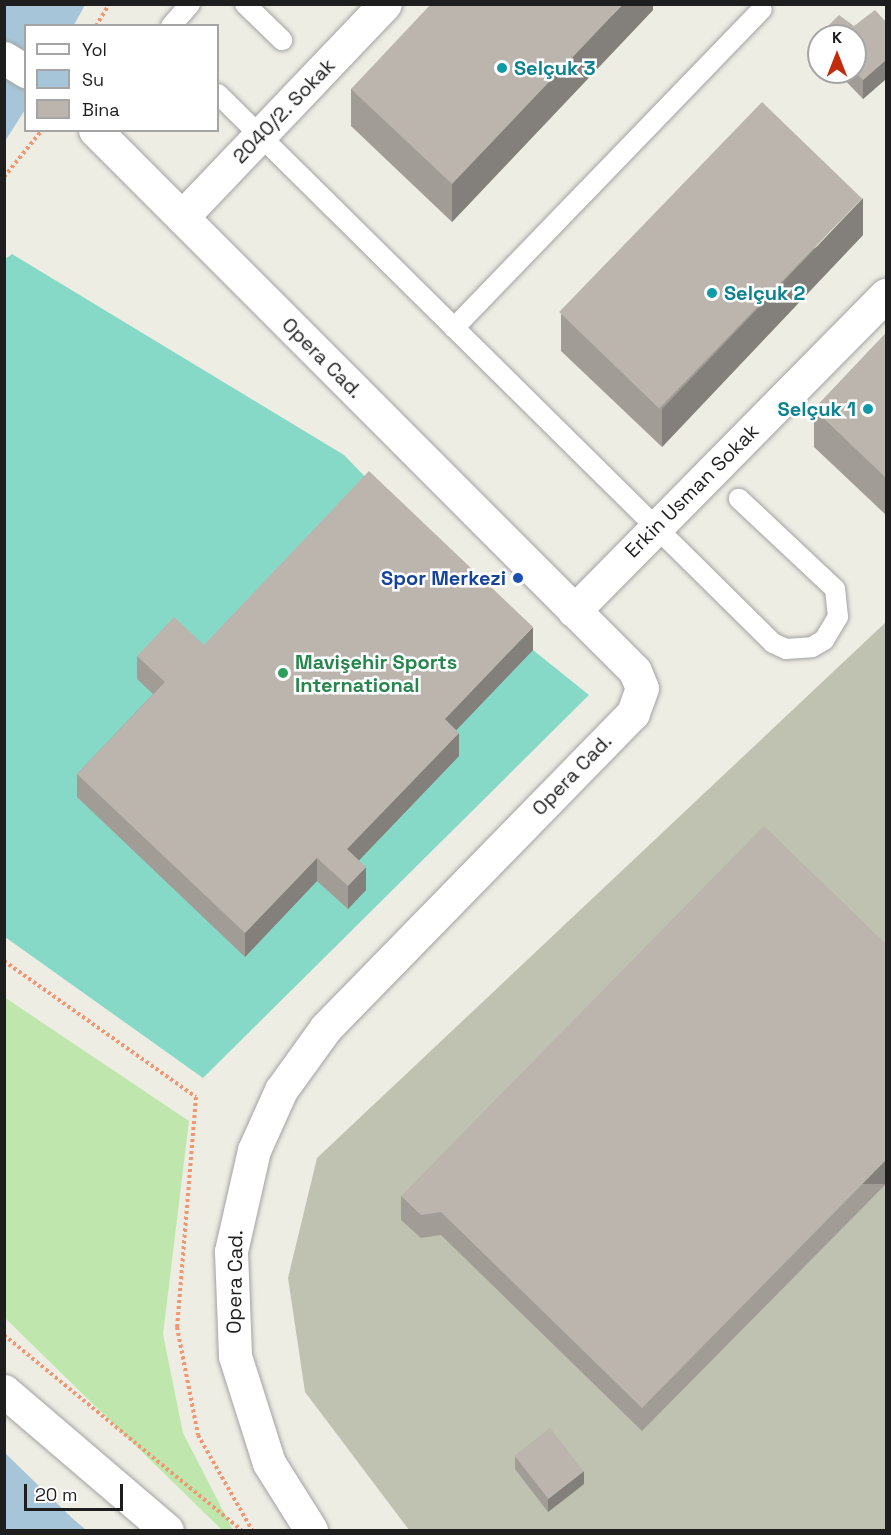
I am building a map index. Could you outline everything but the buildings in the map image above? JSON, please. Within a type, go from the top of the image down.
[{"type":"street","name":"2040/2. Sokak","points":[[182,217],[385,4]]},
{"type":"street","points":[[4,58],[24,69]]},
{"type":"street","name":"Opera Cad.","points":[[97,132],[640,679],[639,706],[325,1029],[281,1090],[237,1206],[231,1251],[235,1356],[269,1462],[311,1530]]},
{"type":"street","name":"Erkin Usman Sokak","points":[[574,611],[886,295]]},
{"type":"street","points":[[4,1391],[167,1530]]},
{"type":"lane","points":[[173,24],[190,4]]},
{"type":"lane","points":[[245,4],[282,40]]},
{"type":"lane","points":[[454,328],[762,9]]},
{"type":"lane","points":[[219,95],[262,133],[654,530],[773,643],[799,650],[812,647],[824,640],[838,617],[835,589],[739,499]]},
{"type":"path","points":[[97,24],[109,4]]},
{"type":"path","points":[[4,177],[40,132]]},
{"type":"path","points":[[4,961],[195,1097],[177,1327],[198,1435],[252,1530]]},
{"type":"path","points":[[4,1335],[241,1530]]},
{"type":"shaded area","name":"Mavişehir Sports International","points":[[12,254],[344,455],[533,650],[589,695],[203,1078],[5,937],[4,260]]},
{"type":"shaded area","points":[[886,622],[886,1530],[409,1530],[305,1392],[288,1278],[317,1158]]},
{"type":"green space","points":[[4,997],[189,1121],[163,1334],[183,1433],[233,1530],[222,1530],[5,1318]]},
{"type":"water","points":[[5,5],[85,5],[75,24],[24,24],[24,112],[5,141]]},
{"type":"water","points":[[4,1452],[72,1518],[86,1530],[5,1530]]},
{"type":"place","name":"Selçuk 3","points":[[502,68]]},
{"type":"place","name":"Selçuk 2","points":[[712,293]]},
{"type":"place","name":"Selçuk 1","points":[[868,409]]},
{"type":"place","name":"Spor Merkezi","points":[[518,578]]},
{"type":"place","name":"Mavişehir Sports International","points":[[283,673]]}]
